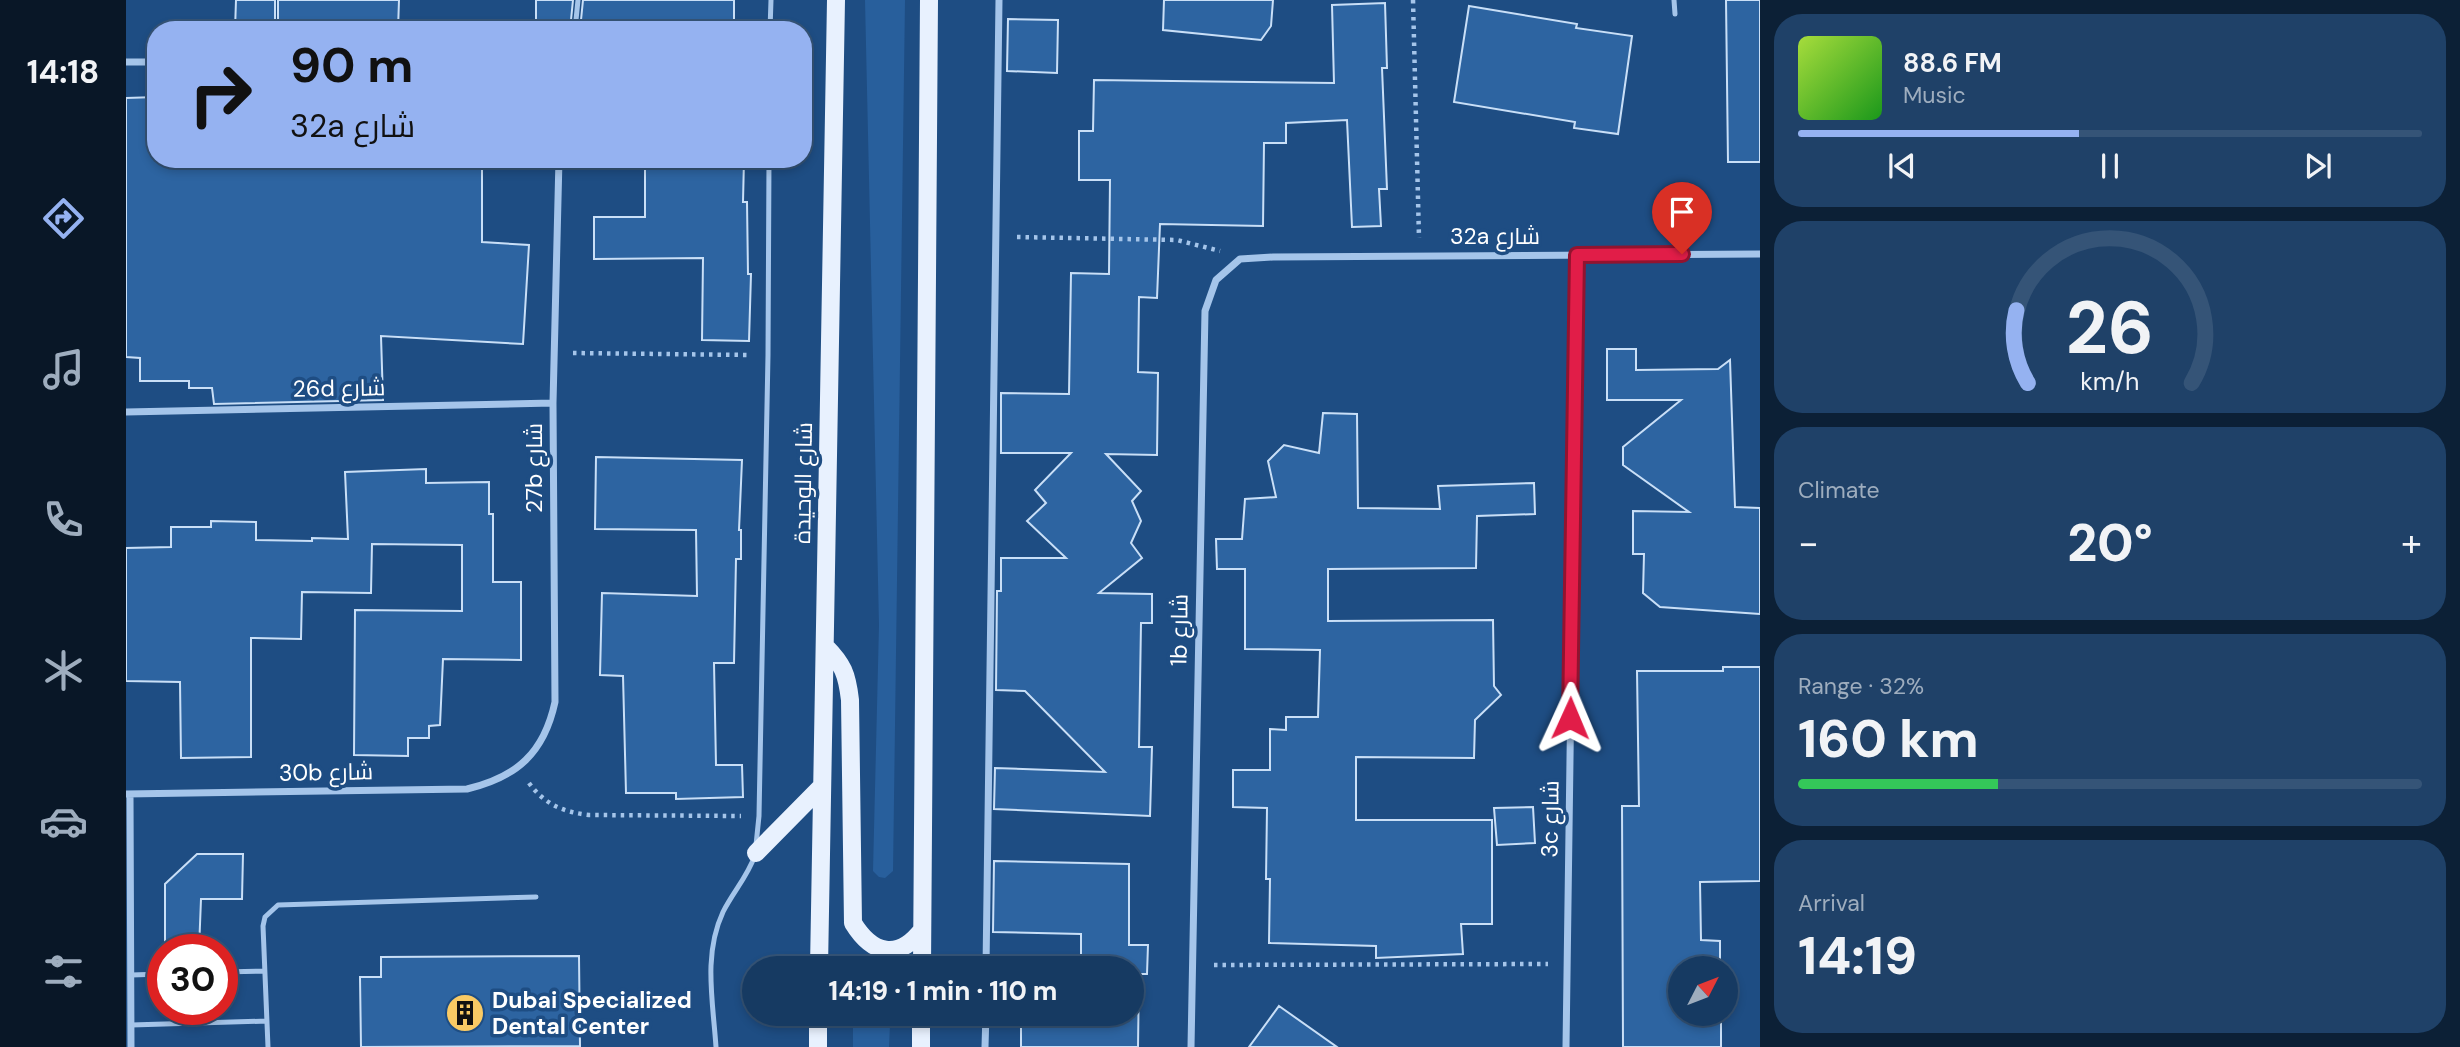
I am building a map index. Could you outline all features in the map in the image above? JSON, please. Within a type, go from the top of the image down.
[{"type":"main road","name":"شارع الوحيدة","points":[[819,956],[836,0]]},
{"type":"main road","points":[[922,956],[929,0]]},
{"type":"main road","points":[[825,646],[840,662],[848,680],[853,923],[863,938],[878,948],[895,950],[912,943],[922,930]]},
{"type":"main road","points":[[756,853],[822,786]]},
{"type":"main road","points":[[818,1026],[818,1047]]},
{"type":"main road","points":[[921,1026],[921,1047]]},
{"type":"street","points":[[986,956],[999,0]]},
{"type":"street","points":[[126,62],[147,62]]},
{"type":"street","name":"27b شارع","points":[[520,766],[544,737],[555,702],[553,404],[559,168]]},
{"type":"street","name":"32a شارع","points":[[1240,259],[1760,254]]},
{"type":"street","name":"3c شارع","points":[[1566,1047],[1577,255]]},
{"type":"street","name":"1b شارع","points":[[1191,1047],[1205,311],[1216,280],[1240,259]]},
{"type":"street","name":"26d شارع","points":[[126,412],[553,404]]},
{"type":"street","name":"30b شارع","points":[[128,794],[467,789],[504,777],[520,766]]},
{"type":"street","points":[[128,794],[131,1047]]},
{"type":"street","points":[[985,1047],[986,1026]]},
{"type":"lane","points":[[576,21],[578,0]]},
{"type":"lane","points":[[770,21],[771,0]]},
{"type":"lane","points":[[1674,0],[1675,14]]},
{"type":"lane","points":[[716,1047],[710,965],[713,939],[723,913],[756,853],[759,816],[769,168]]},
{"type":"lane","points":[[268,1047],[262,926],[265,917],[278,905],[536,897]]},
{"type":"lane","points":[[238,972],[264,971]]},
{"type":"lane","points":[[131,975],[147,974]]},
{"type":"lane","points":[[131,1025],[267,1021]]},
{"type":"path","points":[[1413,0],[1419,256]]},
{"type":"path","points":[[997,237],[1177,240],[1209,247],[1240,259]]},
{"type":"path","points":[[555,353],[768,355]]},
{"type":"path","points":[[520,766],[531,786],[547,802],[567,812],[589,815],[759,816]]},
{"type":"path","points":[[1192,965],[1567,964]]},
{"type":"shaded area","points":[[865,0],[905,0],[893,871],[885,878],[879,877],[873,871],[879,625]]},
{"type":"shaded area","points":[[853,1026],[890,1026],[889,1047],[853,1047]]},
{"type":"building","points":[[236,0],[275,0],[275,21],[235,21]]},
{"type":"building","points":[[278,0],[399,0],[398,21],[278,21]]},
{"type":"building","points":[[536,0],[573,0],[571,21],[536,21]]},
{"type":"building","points":[[583,0],[734,0],[734,21],[581,21]]},
{"type":"building","points":[[1164,0],[1273,0],[1271,26],[1261,40],[1163,30]]},
{"type":"building","points":[[1726,0],[1760,0],[1760,162],[1728,162]]},
{"type":"building","points":[[1385,3],[1387,68],[1382,68],[1387,189],[1379,189],[1381,226],[1352,227],[1347,120],[1286,123],[1286,143],[1264,143],[1263,226],[1160,224],[1157,298],[1139,297],[1138,372],[1158,373],[1157,455],[1106,454],[1141,491],[1132,501],[1141,521],[1131,543],[1142,558],[1099,593],[1152,594],[1152,623],[1141,623],[1139,747],[1152,747],[1150,816],[994,809],[995,768],[1105,772],[1025,691],[996,690],[997,591],[1001,591],[1001,558],[1066,558],[1027,521],[1046,503],[1035,490],[1071,453],[1001,453],[1001,393],[1069,394],[1071,273],[1109,274],[1110,180],[1079,180],[1079,131],[1093,131],[1094,80],[1334,83],[1332,5]]},
{"type":"building","points":[[1469,6],[1577,24],[1576,28],[1632,36],[1618,134],[1574,128],[1575,122],[1454,102]]},
{"type":"building","points":[[1008,19],[1058,20],[1057,73],[1007,71]]},
{"type":"building","points":[[147,97],[147,168],[482,168],[482,242],[529,245],[523,344],[381,336],[383,400],[214,404],[212,388],[189,388],[189,381],[140,381],[140,358],[126,357],[126,98]]},
{"type":"building","points":[[645,168],[744,168],[743,202],[747,202],[748,274],[751,274],[749,341],[702,340],[703,258],[594,259],[594,217],[645,217]]},
{"type":"building","points":[[1607,349],[1636,349],[1636,370],[1718,369],[1730,360],[1735,507],[1760,508],[1760,614],[1660,607],[1643,593],[1644,554],[1633,554],[1633,511],[1689,512],[1623,465],[1623,447],[1681,400],[1607,400]]},
{"type":"building","points":[[1323,413],[1357,414],[1358,508],[1440,509],[1438,486],[1534,483],[1535,514],[1477,516],[1476,568],[1328,569],[1328,621],[1493,620],[1494,686],[1501,695],[1475,720],[1474,758],[1356,757],[1356,820],[1492,820],[1492,924],[1461,924],[1463,954],[1376,958],[1376,946],[1269,943],[1267,808],[1233,807],[1233,770],[1270,770],[1270,729],[1286,730],[1286,717],[1318,717],[1320,650],[1245,649],[1245,569],[1217,569],[1216,539],[1242,539],[1245,499],[1276,497],[1268,461],[1284,445],[1319,453]]},
{"type":"building","points":[[596,457],[742,460],[739,530],[741,559],[736,559],[734,663],[714,663],[716,765],[742,765],[743,797],[676,799],[676,793],[626,793],[623,676],[600,675],[602,593],[697,596],[696,530],[595,529]]},
{"type":"building","points":[[426,469],[426,483],[489,482],[489,514],[493,514],[493,582],[521,582],[521,660],[443,659],[440,725],[429,726],[429,738],[408,738],[408,756],[354,755],[355,610],[462,611],[462,545],[372,544],[371,593],[302,592],[301,639],[251,638],[251,757],[181,758],[180,682],[126,681],[126,548],[171,547],[171,527],[211,527],[211,521],[256,522],[256,540],[348,539],[345,472]]},
{"type":"building","points":[[1723,667],[1760,667],[1760,881],[1700,882],[1701,940],[1720,941],[1720,956],[1668,956],[1668,1026],[1721,1026],[1721,1047],[1623,1047],[1622,806],[1639,806],[1637,671],[1723,671]]},
{"type":"building","points":[[1533,807],[1535,843],[1497,845],[1494,808]]},
{"type":"building","points":[[197,854],[243,854],[242,899],[201,899],[200,934],[165,934],[165,884]]},
{"type":"building","points":[[994,861],[1129,864],[1129,945],[1148,945],[1147,974],[1144,974],[1144,956],[1081,956],[1081,934],[993,932]]},
{"type":"building","name":"Dubai Specialized Dental Center","points":[[579,956],[580,1046],[361,1047],[360,977],[381,977],[381,957]]},
{"type":"building","points":[[1279,1006],[1337,1047],[1249,1047]]},
{"type":"building","points":[[1021,1026],[1138,1026],[1138,1047],[1021,1047]]},
{"type":"place","name":"Dubai Specialized Dental Center","points":[[465,1013]]},
{"type":"route","points":[[1570,718],[1577,255],[1682,254]]}]
